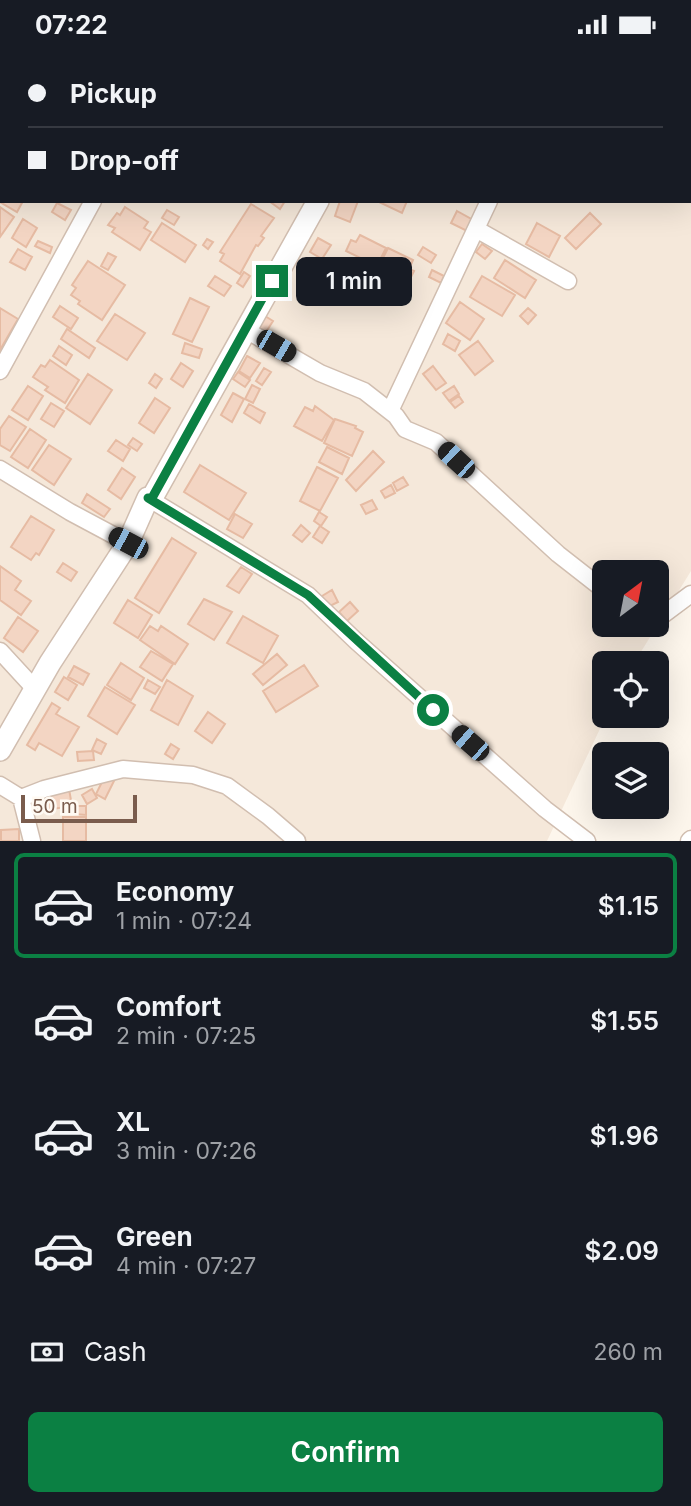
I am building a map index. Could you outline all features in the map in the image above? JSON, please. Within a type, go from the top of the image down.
[{"type":"street","points":[[0,371],[92,203]]},
{"type":"street","points":[[0,750],[35,689],[128,543],[148,498],[152,498],[317,203]]},
{"type":"street","points":[[390,411],[488,203]]},
{"type":"street","points":[[477,229],[569,281]]},
{"type":"street","points":[[246,330],[320,373],[364,391],[390,411],[405,429],[436,442],[558,554],[592,581]]},
{"type":"street","points":[[0,469],[128,543]]},
{"type":"street","points":[[148,498],[308,595],[545,809],[587,841]]},
{"type":"street","points":[[669,610],[691,594]]},
{"type":"street","points":[[0,651],[35,689]]},
{"type":"street","points":[[21,798],[44,789],[123,769],[193,775],[227,786],[297,841]]},
{"type":"street","points":[[0,785],[21,798],[32,841]]},
{"type":"shaded area","points":[[0,203],[691,203],[691,571],[669,607],[669,560],[592,560],[592,637],[650,637],[641,651],[592,651],[592,728],[600,728],[547,841],[0,841]]},
{"type":"building","points":[[2,203],[22,203],[17,212]]},
{"type":"building","points":[[57,203],[71,210],[65,220],[52,212]]},
{"type":"building","points":[[272,203],[284,203],[280,209]]},
{"type":"building","points":[[339,203],[357,203],[350,222],[335,216]]},
{"type":"building","points":[[381,203],[406,203],[402,213]]},
{"type":"building","points":[[251,204],[274,218],[240,274],[220,261],[224,254],[220,252]]},
{"type":"building","points":[[0,207],[14,217],[0,237]]},
{"type":"building","points":[[125,207],[148,222],[144,228],[151,232],[140,250],[112,232],[115,228],[108,225]]},
{"type":"building","points":[[167,210],[179,217],[174,225],[162,218]]},
{"type":"building","points":[[457,211],[473,220],[467,231],[451,223]]},
{"type":"building","points":[[590,213],[601,224],[576,249],[565,238]]},
{"type":"building","points":[[23,219],[37,228],[26,247],[12,238]]},
{"type":"building","points":[[162,223],[196,245],[185,262],[151,240]]},
{"type":"building","points":[[537,223],[560,236],[549,257],[526,244]]},
{"type":"building","points":[[360,235],[386,248],[377,266],[346,251],[351,240],[356,242]]},
{"type":"building","points":[[318,238],[331,245],[322,259],[310,252]]},
{"type":"building","points":[[207,239],[213,242],[208,249],[203,245]]},
{"type":"building","points":[[38,241],[52,247],[50,253],[35,246]]},
{"type":"building","points":[[482,244],[492,251],[485,259],[476,252]]},
{"type":"building","points":[[423,247],[436,255],[431,263],[418,255]]},
{"type":"building","points":[[388,248],[413,260],[409,269],[414,271],[409,281],[379,266]]},
{"type":"building","points":[[18,249],[32,257],[25,270],[10,262]]},
{"type":"building","points":[[108,253],[116,257],[108,270],[101,266]]},
{"type":"building","points":[[505,260],[536,280],[525,298],[494,278]]},
{"type":"building","points":[[88,261],[125,285],[102,320],[78,304],[80,301],[71,295],[76,288],[72,285]]},
{"type":"building","points":[[432,270],[444,276],[441,283],[429,277]]},
{"type":"building","points":[[244,272],[250,276],[243,287],[237,283]]},
{"type":"building","points":[[215,276],[231,286],[224,296],[208,286]]},
{"type":"building","points":[[482,276],[515,295],[502,316],[470,297]]},
{"type":"building","points":[[190,298],[209,307],[192,342],[173,334]]},
{"type":"building","points":[[460,302],[484,319],[470,340],[446,323]]},
{"type":"building","points":[[60,306],[78,318],[71,329],[53,317]]},
{"type":"building","points":[[0,308],[18,319],[0,350]]},
{"type":"building","points":[[528,308],[536,315],[528,324],[520,316]]},
{"type":"building","points":[[115,314],[145,333],[127,360],[97,341]]},
{"type":"building","points":[[265,316],[273,321],[266,332],[258,327]]},
{"type":"building","points":[[67,329],[95,348],[89,358],[61,339]]},
{"type":"building","points":[[448,334],[460,341],[455,351],[443,344]]},
{"type":"building","points":[[478,341],[493,361],[475,375],[459,355]]},
{"type":"building","points":[[185,343],[202,349],[199,358],[182,353]]},
{"type":"building","points":[[59,346],[72,355],[66,365],[53,356]]},
{"type":"building","points":[[247,356],[260,363],[250,378],[239,371]]},
{"type":"building","points":[[50,360],[79,380],[65,403],[45,390],[48,387],[33,377],[41,365],[45,367]]},
{"type":"building","points":[[181,363],[193,371],[183,387],[171,379]]},
{"type":"building","points":[[433,366],[446,383],[436,390],[423,374]]},
{"type":"building","points":[[264,368],[271,372],[262,385],[256,381]]},
{"type":"building","points":[[238,372],[250,380],[245,387],[233,379]]},
{"type":"building","points":[[88,374],[112,390],[90,424],[66,408]]},
{"type":"building","points":[[155,374],[162,379],[156,388],[149,383]]},
{"type":"building","points":[[252,385],[260,389],[253,403],[245,399]]},
{"type":"building","points":[[28,386],[43,396],[28,420],[12,410]]},
{"type":"building","points":[[454,386],[459,394],[449,401],[443,393]]},
{"type":"building","points":[[233,393],[244,399],[232,422],[221,415]]},
{"type":"building","points":[[459,396],[463,402],[455,408],[450,402]]},
{"type":"building","points":[[155,398],[170,408],[154,433],[139,423]]},
{"type":"building","points":[[51,403],[64,411],[54,427],[41,419]]},
{"type":"building","points":[[249,404],[265,413],[260,423],[244,413]]},
{"type":"building","points":[[315,406],[334,420],[322,441],[294,426],[305,407],[313,411]]},
{"type":"building","points":[[9,416],[26,427],[10,451],[0,445],[0,429]]},
{"type":"building","points":[[335,419],[356,426],[355,428],[363,432],[352,456],[324,443]]},
{"type":"building","points":[[30,429],[46,440],[28,468],[11,457]]},
{"type":"building","points":[[133,438],[142,444],[137,451],[128,445]]},
{"type":"building","points":[[116,440],[130,449],[123,461],[108,451]]},
{"type":"building","points":[[49,445],[71,459],[54,485],[32,470]]},
{"type":"building","points":[[327,447],[349,458],[342,474],[319,462]]},
{"type":"building","points":[[373,451],[384,462],[356,491],[346,480]]},
{"type":"building","points":[[200,465],[246,493],[229,520],[184,492]]},
{"type":"building","points":[[317,467],[338,478],[320,511],[300,501]]},
{"type":"building","points":[[122,468],[135,477],[121,499],[108,490]]},
{"type":"building","points":[[403,477],[408,485],[397,491],[393,483]]},
{"type":"building","points":[[391,485],[395,493],[385,498],[381,491]]},
{"type":"building","points":[[87,494],[110,509],[104,517],[82,503]]},
{"type":"building","points":[[372,500],[377,509],[366,514],[361,505]]},
{"type":"building","points":[[319,512],[327,517],[321,526],[314,521]]},
{"type":"building","points":[[235,514],[252,524],[243,538],[227,529]]},
{"type":"building","points":[[31,516],[54,530],[39,555],[36,553],[31,560],[11,547]]},
{"type":"building","points":[[301,525],[310,533],[302,542],[293,535]]},
{"type":"building","points":[[320,526],[329,532],[322,543],[313,537]]},
{"type":"building","points":[[172,538],[196,553],[159,613],[135,598]]},
{"type":"building","points":[[63,563],[77,572],[71,581],[57,572]]},
{"type":"building","points":[[0,566],[21,581],[15,590],[31,601],[21,615],[0,600]]},
{"type":"building","points":[[241,567],[252,574],[239,593],[227,586]]},
{"type":"building","points":[[332,590],[338,602],[328,607],[322,596]]},
{"type":"building","points":[[204,599],[232,612],[214,640],[188,624]]},
{"type":"building","points":[[128,600],[152,615],[138,638],[114,623]]},
{"type":"building","points":[[350,602],[358,611],[347,621],[339,612]]},
{"type":"building","points":[[243,616],[278,636],[263,663],[227,643]]},
{"type":"building","points":[[18,617],[38,631],[23,652],[4,638]]},
{"type":"building","points":[[150,626],[158,631],[161,626],[188,644],[175,664],[140,640]]},
{"type":"building","points":[[151,651],[173,664],[162,681],[140,667]]},
{"type":"building","points":[[277,654],[287,665],[263,685],[253,674]]},
{"type":"building","points":[[121,663],[144,678],[131,700],[107,685]]},
{"type":"building","points":[[304,665],[318,686],[276,712],[263,691]]},
{"type":"building","points":[[74,666],[89,674],[83,685],[68,677]]},
{"type":"building","points":[[64,677],[77,685],[68,700],[55,692]]},
{"type":"building","points":[[148,680],[160,687],[155,694],[144,688]]},
{"type":"building","points":[[167,680],[193,696],[178,725],[151,710]]},
{"type":"building","points":[[105,687],[135,705],[117,734],[88,716]]},
{"type":"building","points":[[52,703],[60,708],[56,714],[79,727],[62,756],[39,743],[35,750],[27,745]]},
{"type":"building","points":[[208,712],[225,724],[212,743],[195,731]]},
{"type":"building","points":[[97,739],[106,744],[101,754],[92,750]]},
{"type":"building","points":[[171,744],[179,749],[173,759],[165,754]]},
{"type":"building","points":[[93,751],[94,760],[78,761],[77,752]]},
{"type":"building","points":[[106,774],[115,779],[105,799],[96,794]]},
{"type":"building","points":[[69,789],[72,806],[46,810],[43,792]]},
{"type":"building","points":[[92,789],[97,798],[87,804],[82,795]]},
{"type":"building","points":[[41,797],[43,811],[32,812],[30,798]]},
{"type":"building","points":[[74,806],[86,806],[86,815],[74,814]]},
{"type":"building","points":[[63,817],[86,817],[86,841],[63,841]]},
{"type":"building","points":[[19,829],[19,841],[1,841],[1,830]]},
{"type":"route","points":[[272,281],[152,498],[148,498],[308,595],[433,710]]}]
